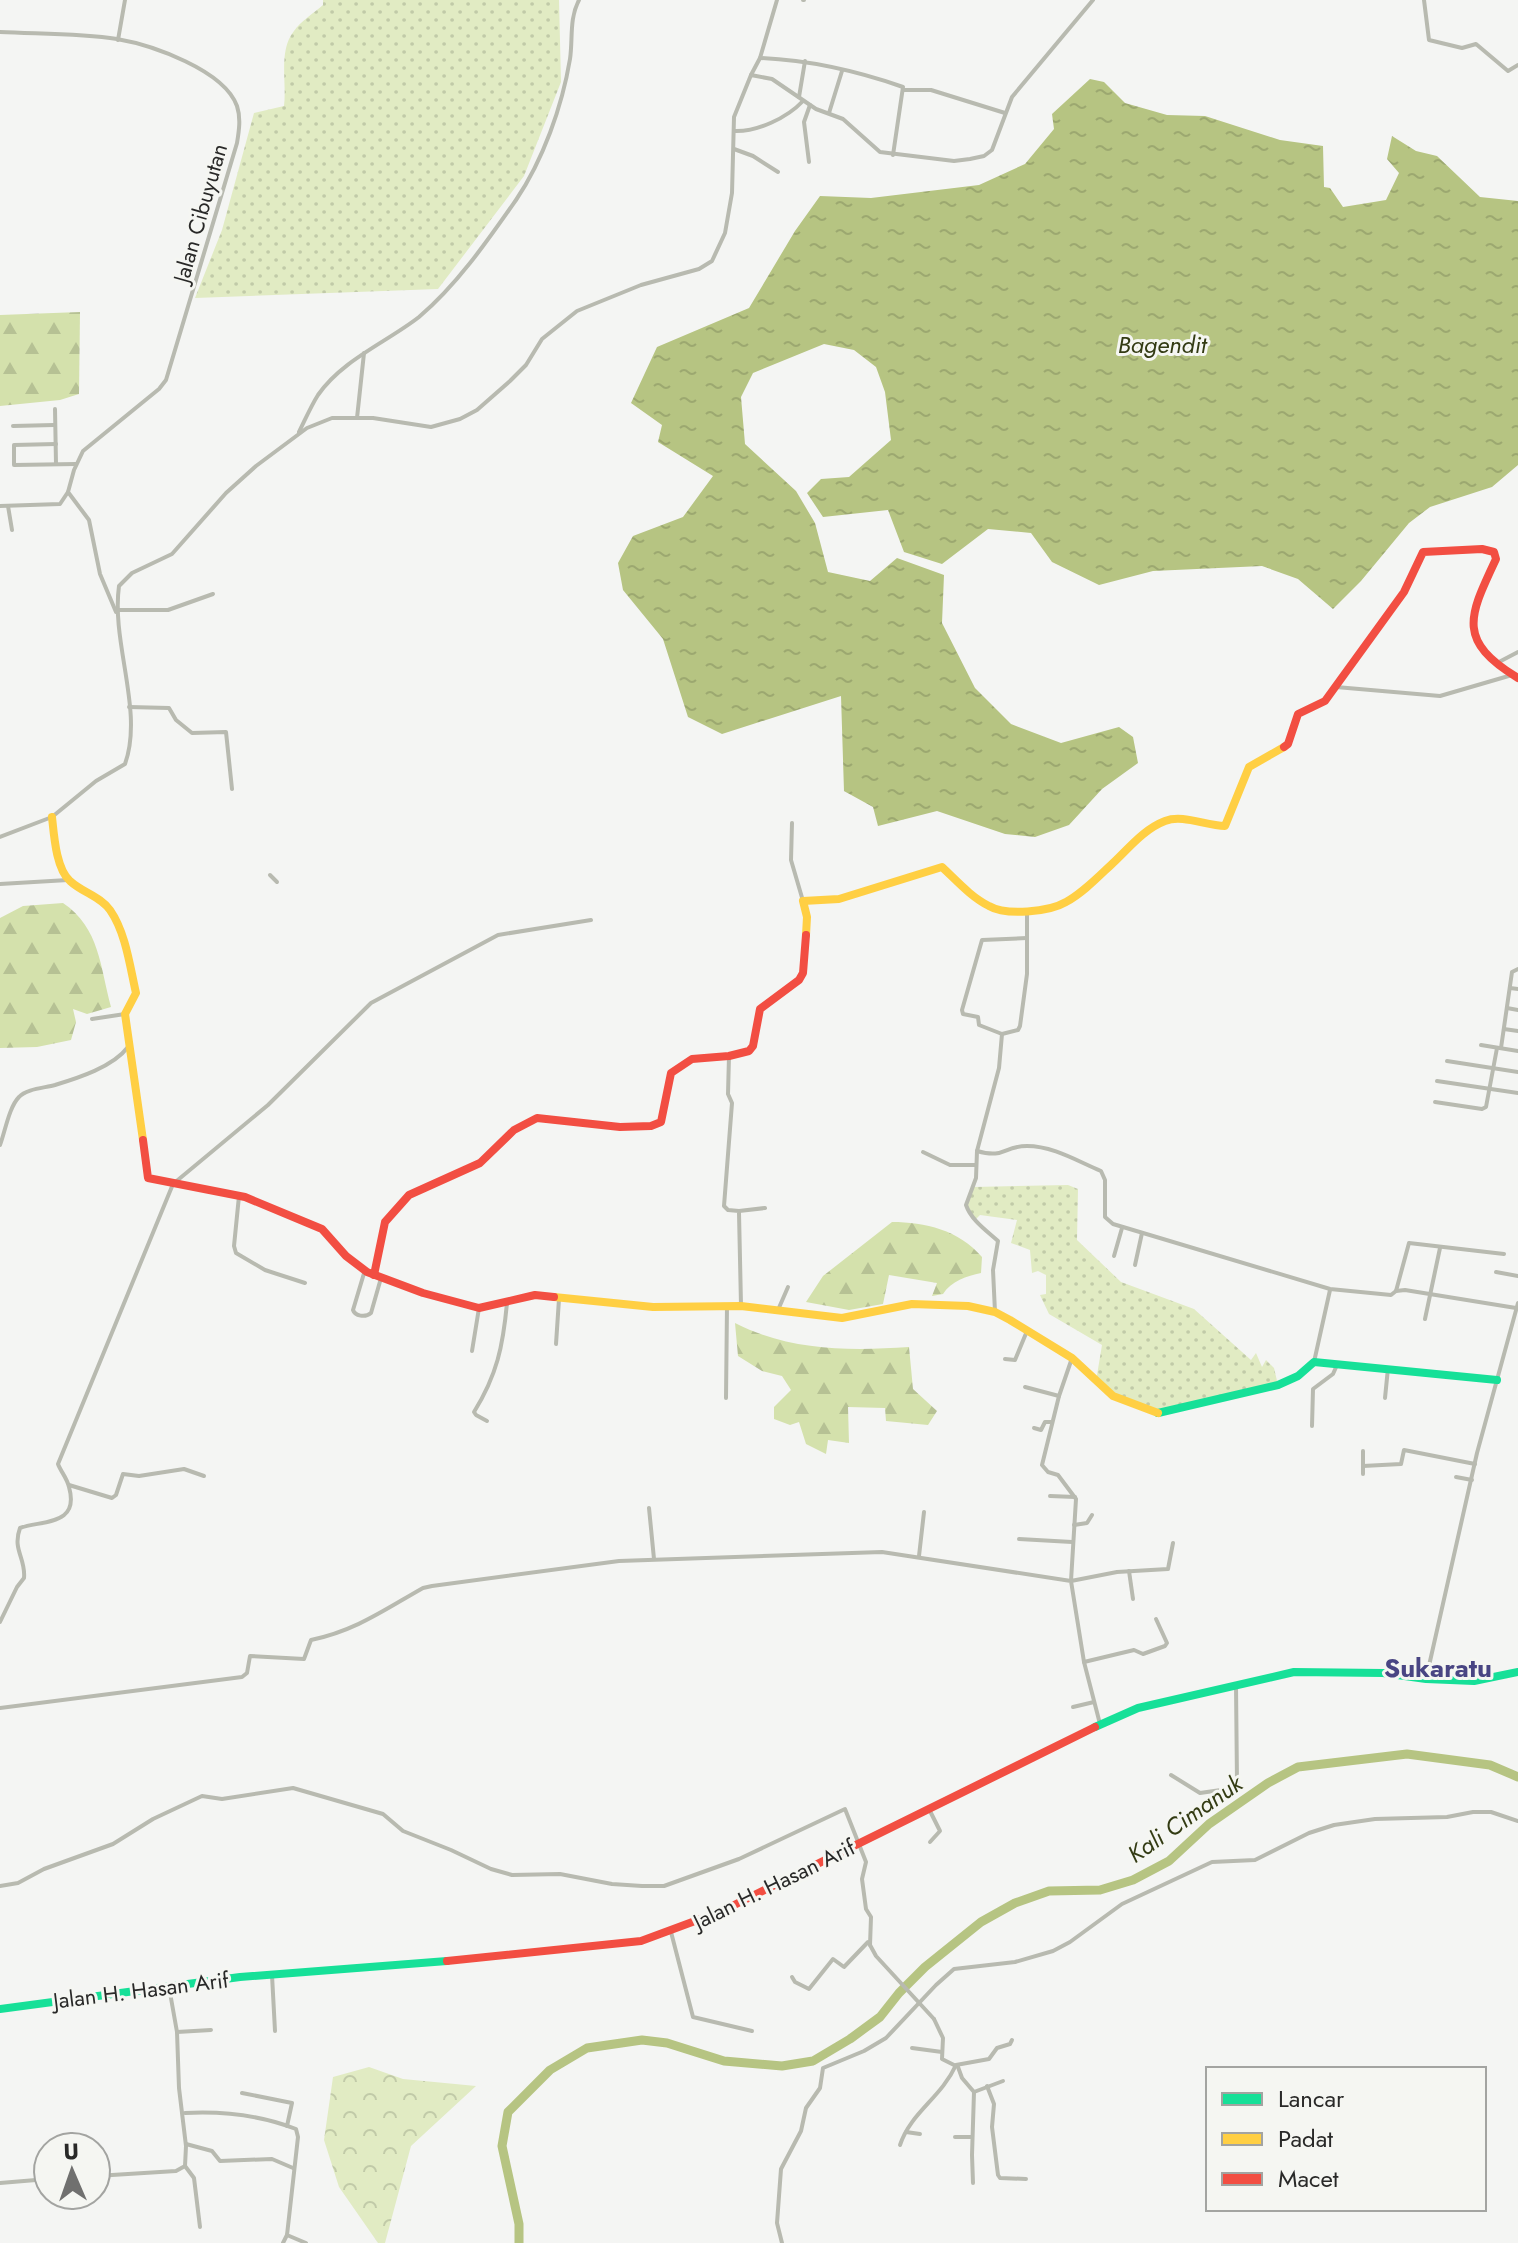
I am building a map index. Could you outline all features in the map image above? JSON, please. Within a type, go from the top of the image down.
[{"type":"street","points":[[118,40],[125,0]]},
{"type":"street","points":[[298,434],[319,393],[364,353],[420,315],[437,299],[472,259],[531,176],[564,87],[571,27],[579,0]]},
{"type":"street","points":[[116,611],[120,584],[132,573],[172,554],[226,493],[256,466],[314,424],[332,418],[354,418],[431,427],[460,419],[477,410],[510,381],[526,365],[542,339],[577,311],[641,285],[699,269],[712,261],[725,233],[733,183],[734,117],[760,58],[777,0]]},
{"type":"street","points":[[751,75],[772,79],[810,105],[843,119],[880,152],[954,161],[984,156],[992,150],[1012,97],[1093,0]]},
{"type":"street","points":[[1424,0],[1429,40],[1464,48],[1476,44],[1508,71],[1518,65]]},
{"type":"street","name":"Jalan Cibuyutan","points":[[0,32],[118,40],[172,56],[212,77],[231,96],[240,122],[210,239],[166,380],[83,451],[76,464],[69,493]]},
{"type":"street","points":[[760,58],[805,61],[900,86],[903,90],[931,90],[1005,113]]},
{"type":"street","points":[[733,131],[750,130],[781,117],[801,99],[805,61]]},
{"type":"street","points":[[829,113],[842,71]]},
{"type":"street","points":[[893,155],[903,90]]},
{"type":"street","points":[[809,162],[804,122],[810,105]]},
{"type":"street","points":[[734,149],[753,156],[778,172]]},
{"type":"street","points":[[354,418],[364,353]]},
{"type":"street","points":[[55,409],[56,464]]},
{"type":"street","points":[[305,420],[314,424]]},
{"type":"street","points":[[13,426],[55,425]]},
{"type":"street","points":[[56,444],[14,445],[14,465],[76,464]]},
{"type":"street","points":[[0,506],[60,504],[69,493],[89,520],[100,574],[116,611],[129,707],[125,764],[96,781],[52,817],[0,837]]},
{"type":"street","points":[[8,506],[12,530]]},
{"type":"street","points":[[803,901],[839,899],[942,867],[988,906],[997,910],[1027,912],[1065,903],[1095,880],[1148,830],[1167,820],[1180,818],[1209,826],[1225,826],[1249,767],[1286,746],[1298,714],[1320,705],[1336,687],[1404,592],[1423,552],[1482,549],[1494,552],[1496,559],[1471,619],[1472,630],[1480,647],[1515,676]]},
{"type":"street","points":[[116,611],[165,611],[213,594]]},
{"type":"street","points":[[1497,663],[1518,652]]},
{"type":"street","points":[[1336,687],[1440,696],[1515,676]]},
{"type":"street","points":[[129,707],[169,708],[176,720],[192,733],[226,732],[232,789]]},
{"type":"street","points":[[52,817],[56,851],[68,880]]},
{"type":"street","points":[[365,1270],[353,1310],[358,1315],[366,1316],[371,1313],[378,1276],[381,1232],[385,1222],[409,1195],[480,1163],[525,1122],[537,1118],[649,1127],[661,1122],[671,1073],[692,1059],[729,1056],[752,1048],[760,1009],[799,980],[803,973],[807,917],[791,860],[792,823]]},
{"type":"street","points":[[270,875],[276,882]]},
{"type":"street","points":[[0,884],[68,880],[102,901],[113,914],[136,993],[125,1014],[150,1180],[239,1196],[322,1229],[346,1256],[365,1270],[454,1303],[479,1308],[535,1295],[653,1307],[741,1306],[842,1318],[912,1304],[968,1306],[995,1312],[1072,1358],[1113,1396],[1164,1413],[1278,1385],[1298,1376],[1314,1362],[1330,1289]]},
{"type":"street","points":[[1027,912],[1027,938],[1027,974],[1020,1026],[1018,1030],[1002,1034],[979,1025],[978,1017],[963,1014],[962,1010],[982,940],[1027,938]]},
{"type":"street","points":[[0,1622],[24,1578],[24,1567],[17,1548],[18,1530],[22,1526],[47,1524],[63,1517],[70,1503],[69,1485],[58,1466],[62,1453],[173,1184],[268,1105],[371,1003],[498,935],[591,920]]},
{"type":"street","points":[[1435,1102],[1484,1109],[1504,1029],[1512,972],[1518,969]]},
{"type":"street","points":[[1510,988],[1518,989]]},
{"type":"street","points":[[1507,1008],[1518,1010]]},
{"type":"street","points":[[92,1019],[125,1014]]},
{"type":"street","points":[[1504,1029],[1518,1031]]},
{"type":"street","points":[[995,1312],[993,1270],[998,1241],[967,1210],[967,1202],[975,1183],[977,1151],[999,1068],[1002,1034]]},
{"type":"street","points":[[0,1145],[21,1095],[57,1085],[102,1066],[121,1055],[127,1040]]},
{"type":"street","points":[[1481,1045],[1518,1051]]},
{"type":"street","points":[[729,1056],[728,1094],[732,1103],[724,1206],[739,1214],[765,1208]]},
{"type":"street","points":[[1447,1061],[1518,1072]]},
{"type":"street","points":[[1437,1081],[1518,1093]]},
{"type":"street","points":[[977,1151],[996,1155],[1017,1147],[1041,1147],[1104,1177],[1105,1217],[1113,1224],[1330,1289],[1390,1295],[1405,1290],[1517,1305],[1475,1464],[1426,1679]]},
{"type":"street","points":[[923,1152],[950,1165],[976,1165]]},
{"type":"street","points":[[239,1196],[236,1253],[265,1270],[305,1283]]},
{"type":"street","points":[[739,1214],[741,1306]]},
{"type":"street","points":[[1114,1256],[1123,1227]]},
{"type":"street","points":[[1135,1265],[1142,1233]]},
{"type":"street","points":[[1396,1291],[1408,1244],[1504,1254]]},
{"type":"street","points":[[1425,1319],[1440,1248]]},
{"type":"street","points":[[1496,1272],[1518,1276]]},
{"type":"street","points":[[778,1310],[788,1287]]},
{"type":"street","points":[[556,1344],[559,1299]]},
{"type":"street","points":[[487,1421],[474,1412],[488,1380],[497,1370],[507,1303]]},
{"type":"street","points":[[726,1398],[727,1306]]},
{"type":"street","points":[[472,1351],[479,1308]]},
{"type":"street","points":[[1005,1359],[1015,1360],[1027,1331]]},
{"type":"street","points":[[1072,1358],[1042,1465],[1048,1472],[1058,1475],[1075,1497],[1071,1581],[1084,1662],[1100,1724]]},
{"type":"street","points":[[1314,1362],[1497,1380]]},
{"type":"street","points":[[1312,1426],[1313,1389],[1333,1374],[1338,1363]]},
{"type":"street","points":[[1385,1398],[1388,1368]]},
{"type":"street","points":[[1025,1387],[1059,1396]]},
{"type":"street","points":[[1034,1428],[1041,1430],[1045,1422],[1052,1422]]},
{"type":"street","points":[[1363,1466],[1401,1464],[1404,1450],[1475,1464]]},
{"type":"street","points":[[1363,1451],[1363,1474]]},
{"type":"street","points":[[69,1485],[112,1498],[123,1474],[139,1476],[184,1469],[204,1476]]},
{"type":"street","points":[[1456,1477],[1472,1480]]},
{"type":"street","points":[[1050,1496],[1075,1497]]},
{"type":"street","points":[[649,1508],[654,1559]]},
{"type":"street","points":[[919,1556],[924,1512]]},
{"type":"street","points":[[1074,1525],[1087,1523],[1092,1515]]},
{"type":"street","points":[[1019,1539],[1074,1542]]},
{"type":"street","points":[[0,1708],[242,1677],[247,1673],[250,1656],[304,1659],[311,1640],[364,1624],[423,1588],[559,1568],[654,1559],[882,1552],[1071,1581],[1129,1571],[1168,1569],[1173,1543]]},
{"type":"street","points":[[1129,1571],[1133,1599]]},
{"type":"street","points":[[1084,1662],[1134,1650],[1143,1654],[1165,1646],[1167,1643],[1156,1619]]},
{"type":"street","name":"Jalan H. Hasan Arif","points":[[0,2009],[169,1985],[628,1943],[671,1932],[722,1911],[1138,1708],[1284,1674],[1317,1671],[1383,1673],[1474,1681],[1518,1672]]},
{"type":"street","points":[[1171,1775],[1200,1793],[1228,1789],[1237,1783],[1236,1685]]},
{"type":"street","points":[[1073,1707],[1094,1702]]},
{"type":"street","points":[[0,1886],[18,1883],[44,1869],[113,1844],[153,1819],[202,1796],[222,1799],[293,1788],[383,1814],[403,1831],[512,1875],[549,1873],[612,1884],[664,1886],[739,1859],[845,1809],[866,1862],[862,1879],[866,1909],[871,1917],[869,1943],[876,1956],[934,2019],[943,2038],[942,2059],[956,2065],[974,2092],[973,2183]]},
{"type":"street","points":[[929,1809],[940,1831],[930,1842]]},
{"type":"street","points":[[782,2243],[777,2223],[781,2169],[801,2131],[806,2108],[820,2088],[825,2066],[864,2051],[886,2038],[954,1969],[1015,1962],[1053,1951],[1122,1904],[1192,1870],[1216,1861],[1255,1860],[1309,1833],[1334,1825],[1375,1819],[1447,1817],[1473,1812],[1491,1812],[1518,1821]]},
{"type":"street","points":[[671,1932],[693,2017],[752,2031]]},
{"type":"street","points":[[792,1977],[809,1989],[833,1959],[844,1967],[869,1943]]},
{"type":"street","points":[[272,1975],[275,2031]]},
{"type":"street","points":[[169,1985],[177,2032],[185,2166],[194,2178],[200,2227]]},
{"type":"street","points":[[177,2032],[211,2030]]},
{"type":"street","points":[[956,2065],[989,2059],[997,2048],[1012,2040]]},
{"type":"street","points":[[912,2048],[942,2052]]},
{"type":"street","points":[[900,2145],[912,2122],[944,2088],[956,2065]]},
{"type":"street","points":[[974,2092],[1003,2081]]},
{"type":"street","points":[[987,2086],[994,2104],[992,2127],[998,2175],[1000,2178],[1026,2179]]},
{"type":"street","points":[[242,2093],[292,2103],[287,2126]]},
{"type":"street","points":[[184,2113],[225,2112],[255,2117],[287,2126],[298,2133],[287,2235],[283,2243]]},
{"type":"street","points":[[906,2132],[920,2134]]},
{"type":"street","points":[[955,2137],[972,2137]]},
{"type":"street","points":[[186,2144],[212,2151],[220,2161],[272,2159],[293,2168]]},
{"type":"street","points":[[112,2175],[176,2171],[185,2166]]},
{"type":"street","points":[[0,2183],[32,2180]]},
{"type":"street","points":[[287,2235],[306,2243]]},
{"type":"green space","points":[[323,0],[559,0],[561,82],[524,176],[438,289],[195,298],[222,230],[254,113],[284,106],[285,57],[289,39],[300,24],[323,5]]},
{"type":"green space","points":[[80,312],[79,394],[60,400],[0,406],[0,315]]},
{"type":"green space","points":[[63,903],[85,924],[92,936],[111,1007],[87,1014],[73,1009],[76,1022],[71,1040],[37,1047],[0,1048],[0,918],[23,906]]},
{"type":"green space","points":[[1068,1185],[1078,1189],[1077,1240],[1121,1282],[1194,1309],[1251,1360],[1256,1353],[1262,1367],[1266,1360],[1274,1368],[1278,1385],[1164,1413],[1118,1399],[1096,1381],[1102,1345],[1049,1314],[1040,1295],[1046,1294],[1046,1275],[1038,1271],[1032,1273],[1030,1250],[1011,1243],[1017,1220],[980,1215],[976,1219],[966,1208],[973,1187]]},
{"type":"green space","points":[[892,1222],[941,1229],[963,1240],[982,1257],[981,1273],[960,1280],[943,1294],[932,1296],[937,1283],[889,1275],[883,1304],[849,1310],[806,1302],[823,1276]]},
{"type":"green space","points":[[735,1323],[798,1344],[842,1349],[909,1347],[913,1389],[937,1411],[928,1425],[886,1421],[885,1408],[848,1407],[849,1443],[828,1440],[826,1454],[806,1444],[799,1422],[790,1425],[774,1419],[774,1407],[791,1390],[782,1376],[762,1371],[738,1356]]},
{"type":"green space","points":[[369,2067],[403,2079],[476,2086],[411,2146],[385,2243],[378,2243],[339,2187],[324,2140],[333,2077]]},
{"type":"water","name":"Bagendit","points":[[1090,79],[1104,82],[1125,103],[1167,115],[1205,116],[1280,140],[1323,146],[1324,187],[1330,188],[1343,207],[1386,200],[1399,173],[1387,159],[1392,136],[1416,151],[1437,156],[1480,197],[1518,201],[1518,465],[1492,487],[1430,507],[1409,523],[1361,581],[1333,609],[1298,579],[1262,566],[1153,571],[1099,585],[1052,562],[1031,533],[988,529],[942,564],[904,552],[888,510],[823,517],[807,493],[821,479],[849,477],[891,440],[885,392],[876,367],[854,350],[824,344],[753,373],[741,397],[745,444],[796,491],[815,523],[828,572],[870,581],[897,558],[944,575],[942,623],[975,688],[1011,724],[1061,743],[1119,727],[1133,737],[1138,763],[1102,789],[1069,825],[1035,837],[1005,834],[937,811],[878,826],[873,807],[844,791],[841,696],[722,734],[688,717],[663,639],[623,590],[618,563],[633,536],[683,517],[713,476],[658,442],[662,425],[631,403],[657,347],[749,308],[820,196],[871,198],[979,185],[1025,164],[1054,129],[1052,114]]},
{"type":"waterway","name":"Kali Cimanuk","points":[[519,2243],[519,2224],[502,2146],[508,2112],[550,2070],[587,2048],[642,2040],[667,2043],[724,2061],[782,2066],[813,2061],[880,2017],[925,1967],[981,1922],[1015,1903],[1049,1891],[1100,1890],[1133,1880],[1169,1861],[1209,1824],[1268,1783],[1298,1767],[1407,1754],[1490,1765],[1518,1777]]},
{"type":"traffic: fast","points":[[1158,1413],[1278,1385],[1298,1376],[1314,1362],[1497,1380]]},
{"type":"traffic: fast","points":[[1095,1727],[1138,1708],[1294,1672],[1383,1673],[1474,1681],[1518,1672]]},
{"type":"traffic: fast","points":[[0,2009],[240,1977],[447,1961]]},
{"type":"traffic: slow","points":[[806,935],[807,917],[803,901],[839,899],[942,867],[976,898],[996,909],[1028,912],[1059,905],[1085,889],[1157,824],[1179,819],[1225,826],[1249,767],[1284,747]]},
{"type":"traffic: slow","points":[[52,817],[56,851],[65,876],[110,910],[127,950],[136,993],[125,1014],[143,1140]]},
{"type":"traffic: slow","points":[[554,1297],[653,1307],[741,1306],[842,1318],[912,1304],[968,1306],[995,1312],[1010,1320],[1072,1358],[1113,1396],[1158,1413]]},
{"type":"traffic: jam","points":[[1284,747],[1288,744],[1298,714],[1325,701],[1404,592],[1423,552],[1482,549],[1494,552],[1496,559],[1475,611],[1476,638],[1484,651],[1518,678]]},
{"type":"traffic: jam","points":[[374,1275],[385,1222],[409,1195],[480,1163],[514,1130],[537,1118],[620,1127],[651,1126],[661,1122],[671,1073],[692,1059],[729,1056],[749,1051],[753,1046],[760,1009],[799,980],[803,973],[806,935]]},
{"type":"traffic: jam","points":[[143,1140],[148,1178],[245,1197],[322,1229],[346,1256],[367,1272],[423,1293],[479,1308],[535,1295],[554,1297]]},
{"type":"traffic: jam","points":[[447,1961],[641,1941],[722,1911],[1095,1727]]},
{"type":"district","name":"Sukaratu","points":[[1438,1668]]}]
